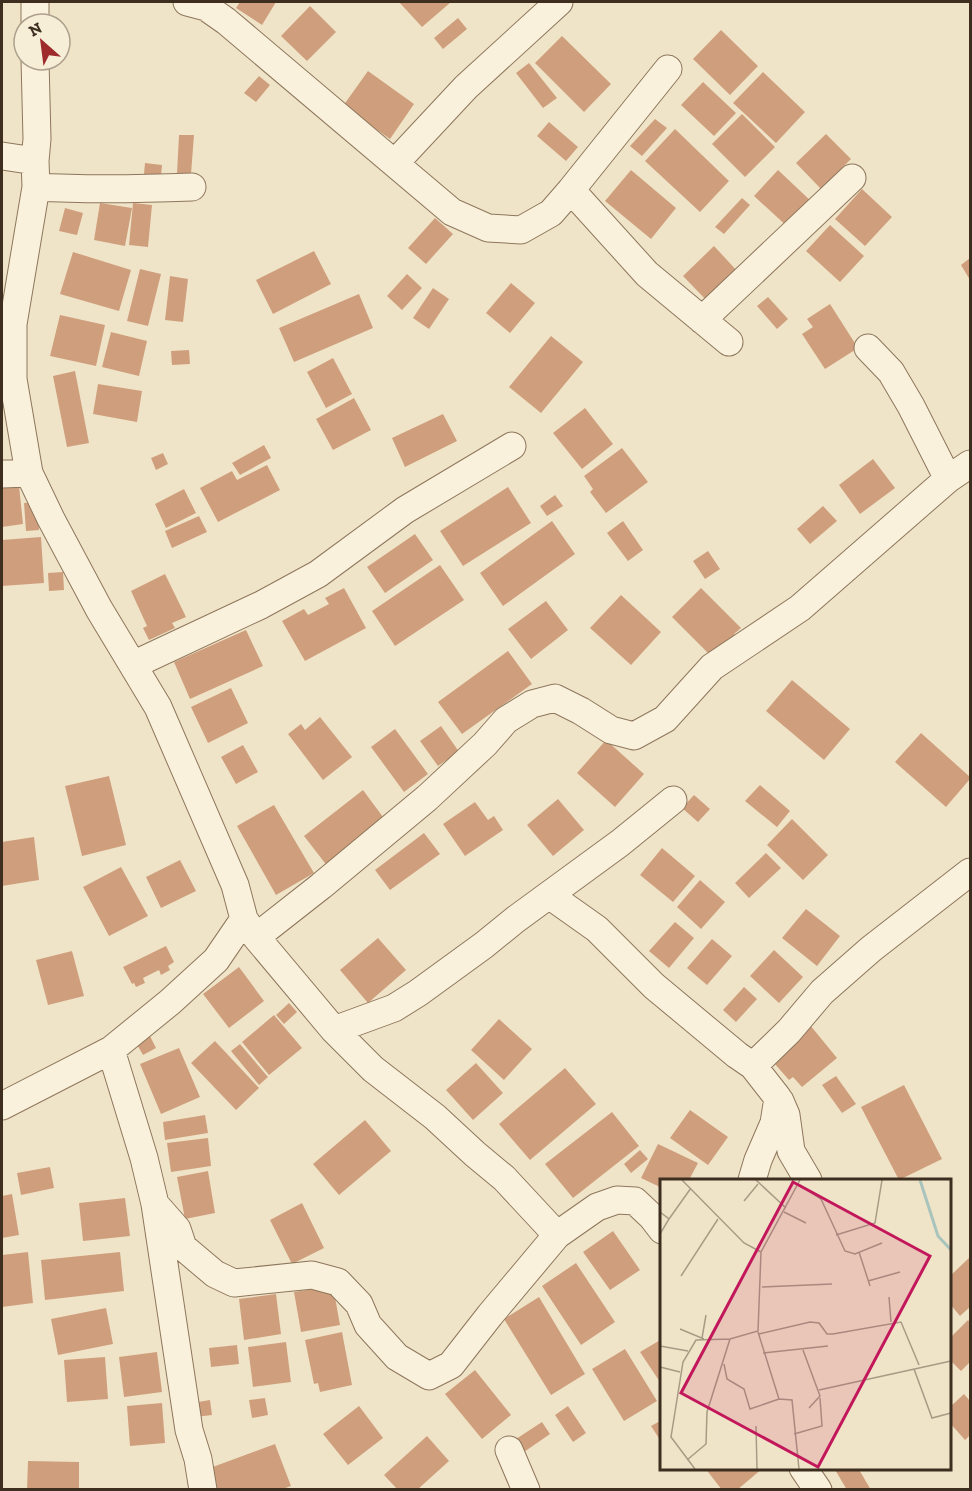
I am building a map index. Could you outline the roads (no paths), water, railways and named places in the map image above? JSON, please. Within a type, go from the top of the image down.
[{"type":"street","points":[[187,2],[206,7],[226,21],[452,212],[488,228],[521,230],[550,213],[668,69]]},
{"type":"street","points":[[395,163],[466,87],[559,2]]},
{"type":"street","points":[[35,72],[37,139],[35,174],[14,324],[13,379],[29,473],[99,609],[158,707],[235,885],[250,928],[334,1030],[373,1069],[435,1117],[504,1178],[557,1235]]},
{"type":"street","points":[[2,156],[65,189],[192,187]]},
{"type":"street","points":[[702,320],[852,178]]},
{"type":"street","points":[[571,190],[647,274],[729,342]]},
{"type":"street","points":[[868,348],[891,372],[911,405],[948,479]]},
{"type":"street","points":[[133,665],[261,605],[318,574],[405,510],[512,446]]},
{"type":"street","points":[[2,1106],[111,1050],[170,1002],[250,928],[321,886],[427,798],[485,744],[506,720],[532,704],[555,698],[611,730],[634,736],[665,719],[712,667],[800,608],[948,479],[970,464]]},
{"type":"street","points":[[2,474],[29,473]]},
{"type":"street","points":[[334,1030],[394,1008],[484,945],[620,843],[673,800]]},
{"type":"street","points":[[753,1066],[789,1031],[822,992],[871,949],[970,872]]},
{"type":"street","points":[[549,895],[597,929],[654,986],[753,1066],[778,1098],[786,1115],[791,1151],[807,1179]]},
{"type":"street","points":[[111,1050],[144,1158],[154,1204],[189,1430],[198,1459],[203,1490]]},
{"type":"street","points":[[752,1179],[774,1123],[778,1098]]},
{"type":"street","points":[[154,1204],[177,1229],[183,1247],[215,1274],[234,1283],[312,1275],[338,1282],[359,1304],[368,1326],[397,1357],[429,1376],[451,1365],[557,1235],[597,1207],[617,1200],[635,1201],[660,1227]]},
{"type":"street","points":[[509,1450],[526,1490]]},
{"type":"street","points":[[804,1470],[818,1490]]}]
